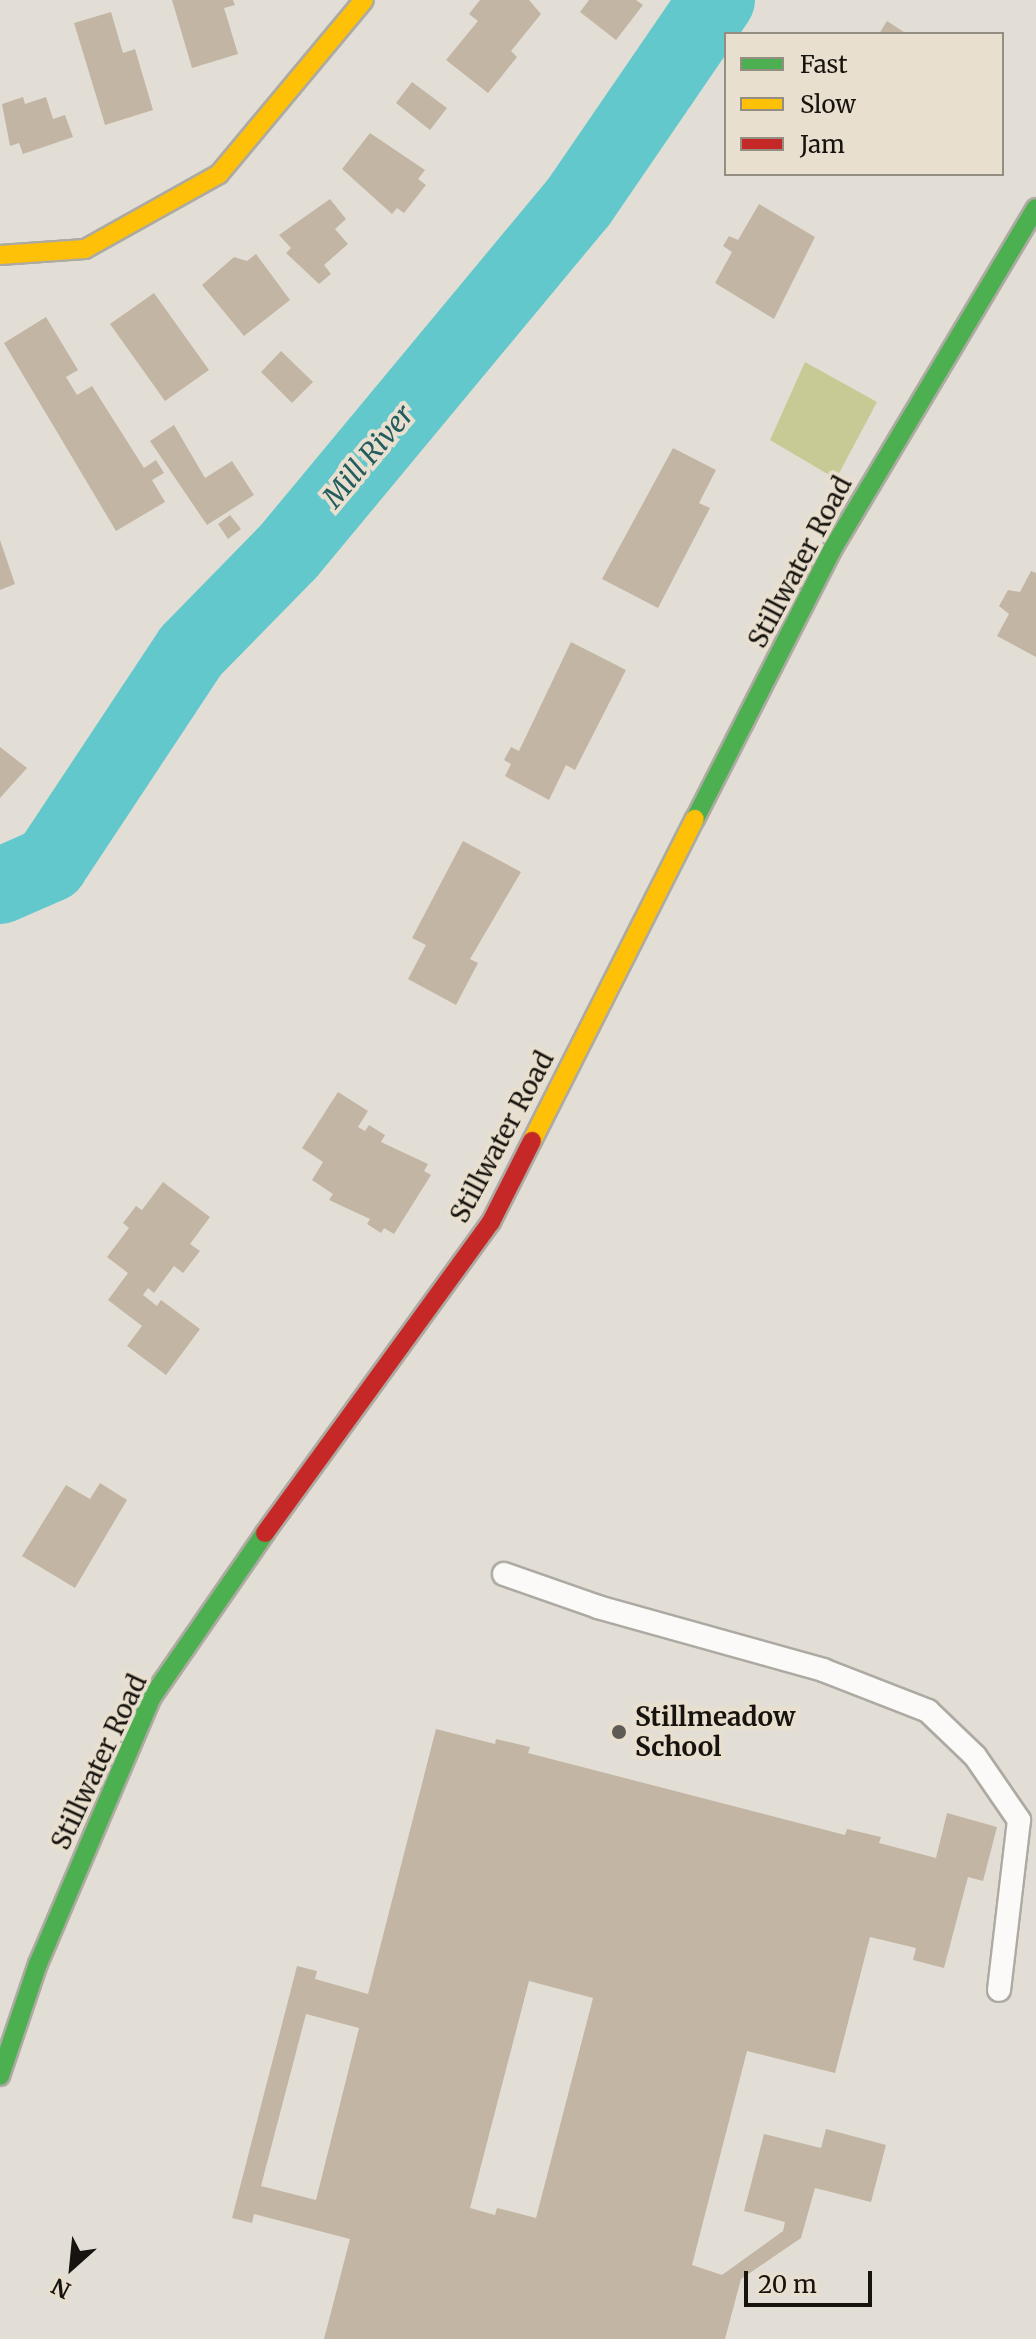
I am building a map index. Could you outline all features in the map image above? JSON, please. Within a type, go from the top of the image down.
[{"type":"main road","points":[[0,255],[85,249],[219,174],[364,0]]},
{"type":"main road","name":"Stillwater Road","points":[[0,2076],[38,1964],[152,1697],[328,1442],[491,1222],[832,550],[1036,208]]},
{"type":"lane","points":[[504,1574],[598,1607],[823,1670],[928,1711],[975,1756],[1019,1820],[999,1990]]},
{"type":"green space","points":[[805,362],[877,402],[836,479],[770,440]]},
{"type":"building","points":[[172,0],[233,0],[235,5],[224,8],[238,54],[192,68]]},
{"type":"building","points":[[480,0],[529,0],[541,14],[511,51],[517,57],[488,93],[446,60],[478,21],[469,14]]},
{"type":"building","points":[[589,0],[636,0],[643,5],[616,40],[580,12]]},
{"type":"building","points":[[111,12],[123,53],[135,49],[153,110],[105,125],[74,23]]},
{"type":"building","points":[[887,21],[904,32],[880,32]]},
{"type":"building","points":[[412,82],[447,108],[430,130],[396,103]]},
{"type":"building","points":[[23,97],[25,104],[46,97],[53,119],[65,115],[73,137],[23,154],[19,143],[10,146],[2,104]]},
{"type":"building","points":[[370,133],[425,170],[418,179],[426,185],[404,213],[397,208],[392,214],[342,169]]},
{"type":"building","points":[[330,199],[346,219],[335,229],[348,244],[324,265],[331,274],[319,284],[286,253],[291,248],[279,235]]},
{"type":"building","points":[[759,204],[815,237],[774,319],[715,283],[732,252],[723,246],[729,236],[738,240]]},
{"type":"building","points":[[256,254],[290,300],[244,336],[202,285],[234,257],[247,261]]},
{"type":"building","points":[[154,293],[209,370],[165,401],[110,324]]},
{"type":"building","points":[[46,317],[78,370],[66,377],[77,395],[92,386],[144,468],[156,460],[164,473],[152,480],[165,502],[116,531],[4,343]]},
{"type":"building","points":[[281,351],[313,382],[292,403],[261,372]]},
{"type":"building","points":[[174,425],[205,478],[232,461],[254,495],[207,525],[150,441]]},
{"type":"building","points":[[673,448],[716,470],[699,503],[710,508],[658,608],[602,579]]},
{"type":"building","points":[[230,515],[241,529],[228,539],[218,524]]},
{"type":"building","points":[[0,540],[15,584],[0,590]]},
{"type":"building","points":[[1031,571],[1036,573],[1036,657],[997,636],[1009,614],[999,606],[1008,590],[1020,592]]},
{"type":"building","points":[[571,642],[626,670],[575,770],[566,765],[549,800],[505,776],[511,764],[504,760],[511,747],[519,751]]},
{"type":"building","points":[[0,747],[27,768],[0,798]]},
{"type":"building","points":[[463,841],[521,872],[470,959],[478,963],[456,1005],[408,979],[426,945],[412,938]]},
{"type":"building","points":[[338,1092],[368,1111],[358,1127],[365,1131],[369,1125],[385,1135],[381,1142],[428,1164],[424,1171],[431,1175],[394,1234],[384,1228],[381,1233],[367,1224],[370,1219],[329,1200],[333,1194],[312,1180],[323,1162],[302,1148]]},
{"type":"building","points":[[163,1182],[210,1217],[190,1244],[200,1251],[183,1273],[174,1266],[154,1293],[148,1288],[143,1295],[157,1306],[161,1300],[200,1329],[166,1375],[127,1346],[142,1326],[108,1300],[128,1273],[107,1257],[129,1228],[123,1223],[136,1206],[142,1210]]},
{"type":"building","points":[[100,1483],[127,1500],[75,1588],[22,1556],[66,1485],[90,1499]]},
{"type":"building","points":[[436,1729],[495,1744],[496,1739],[530,1747],[528,1753],[845,1835],[847,1829],[881,1837],[879,1843],[936,1858],[947,1813],[997,1827],[983,1881],[968,1877],[944,1968],[913,1960],[916,1948],[870,1937],[835,2073],[747,2051],[692,2265],[722,2275],[783,2231],[785,2222],[744,2211],[764,2134],[821,2148],[826,2129],[886,2145],[871,2202],[815,2188],[801,2238],[741,2279],[725,2339],[324,2339],[350,2239],[254,2214],[252,2223],[232,2218],[297,1966],[317,1971],[315,1979],[368,1994]],"holes":[[[529,1981],[593,1998],[536,2218],[497,2208],[495,2215],[470,2208]],[[306,2014],[359,2028],[316,2200],[261,2186]]]},
{"type":"waterway","name":"Mill River","points":[[0,886],[50,864],[191,651],[288,552],[578,203],[717,0]]},
{"type":"traffic: fast","points":[[695,819],[832,550],[1036,208]]},
{"type":"traffic: fast","points":[[0,2076],[38,1964],[152,1697],[265,1533]]},
{"type":"traffic: slow","points":[[0,255],[85,249],[219,174],[364,0]]},
{"type":"traffic: slow","points":[[532,1141],[695,819]]},
{"type":"traffic: jam","points":[[265,1533],[491,1222],[532,1141]]},
{"type":"place","name":"Stillmeadow School","points":[[619,1732]]}]
